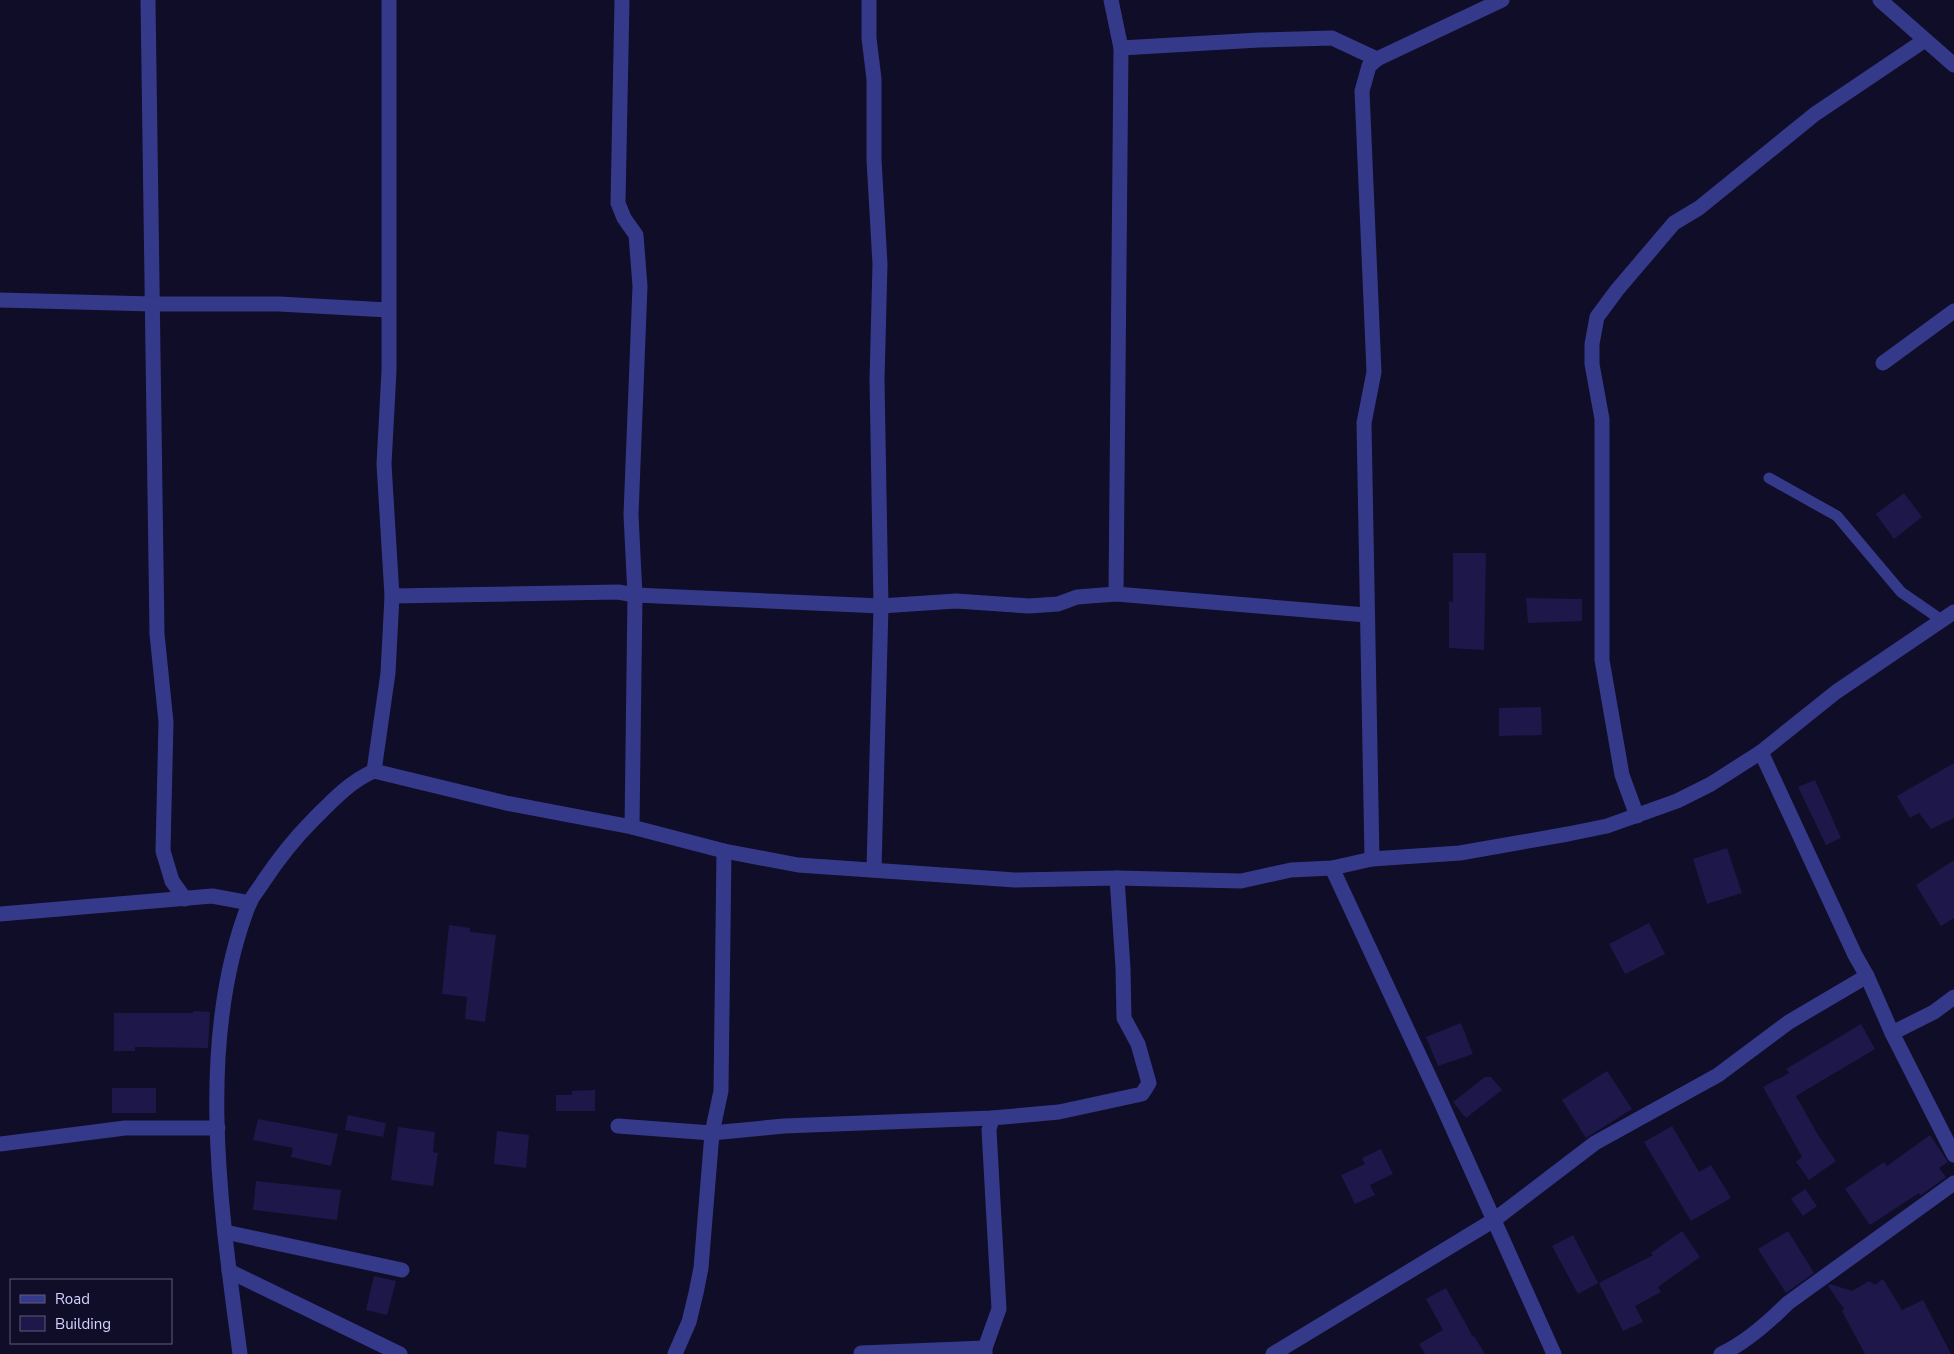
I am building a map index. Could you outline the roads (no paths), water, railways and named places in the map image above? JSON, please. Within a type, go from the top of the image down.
[{"type":"street","points":[[148,0],[157,634],[166,722],[164,851],[172,881],[186,899]]},
{"type":"street","points":[[374,770],[388,673],[392,596],[384,464],[389,371],[388,310],[391,215],[389,0]]},
{"type":"street","points":[[622,0],[618,203],[624,218],[636,235],[640,286],[631,515],[635,595],[632,827]]},
{"type":"street","points":[[869,0],[868,38],[874,79],[874,160],[880,264],[877,380],[881,606],[874,869]]},
{"type":"street","points":[[1110,0],[1121,48],[1116,594]]},
{"type":"street","points":[[1372,859],[1366,615],[1367,557],[1364,424],[1374,372],[1362,91],[1369,66],[1377,59],[1502,0]]},
{"type":"street","points":[[1880,0],[1954,65]]},
{"type":"street","points":[[1121,48],[1332,38],[1377,59]]},
{"type":"street","points":[[1638,816],[1622,775],[1602,660],[1602,419],[1592,364],[1592,344],[1598,317],[1617,290],[1674,223],[1699,208],[1815,114],[1925,40]]},
{"type":"street","points":[[0,300],[153,304],[279,304],[388,310]]},
{"type":"street","points":[[1883,363],[1954,311]]},
{"type":"street","points":[[392,596],[610,592],[635,595],[881,606],[956,601],[1029,606],[1058,604],[1077,597],[1116,594],[1366,615]]},
{"type":"street","points":[[240,1354],[229,1271],[218,1128],[218,1047],[231,964],[250,903],[289,843],[352,782],[374,770],[506,803],[632,827],[724,851],[798,865],[1015,880],[1117,878],[1241,881],[1291,870],[1332,868],[1372,859],[1460,853],[1568,834],[1638,816],[1677,801],[1711,784],[1761,752],[1836,692],[1949,616]]},
{"type":"street","points":[[1761,752],[1892,1033],[1954,1155]]},
{"type":"street","points":[[675,1354],[689,1322],[699,1276],[712,1133],[721,1091],[724,851]]},
{"type":"street","points":[[1332,868],[1554,1354]]},
{"type":"street","points":[[618,1126],[712,1133],[784,1126],[992,1118],[1059,1112],[1142,1094],[1149,1083],[1138,1044],[1124,1018],[1117,878]]},
{"type":"street","points":[[0,914],[108,903],[212,896],[250,903]]},
{"type":"street","points":[[1273,1354],[1494,1220],[1595,1143],[1718,1075],[1789,1022],[1867,976]]},
{"type":"street","points":[[1892,1033],[1934,1012],[1954,997]]},
{"type":"street","points":[[861,1353],[985,1351],[999,1309],[989,1130],[992,1118]]},
{"type":"street","points":[[0,1144],[125,1128],[218,1128]]},
{"type":"street","points":[[1721,1354],[1731,1350],[1768,1323],[1788,1302],[1954,1183]]},
{"type":"street","points":[[226,1232],[402,1270]]},
{"type":"street","points":[[229,1271],[400,1354]]},
{"type":"lane","points":[[1769,478],[1836,516],[1901,592],[1949,616]]}]
